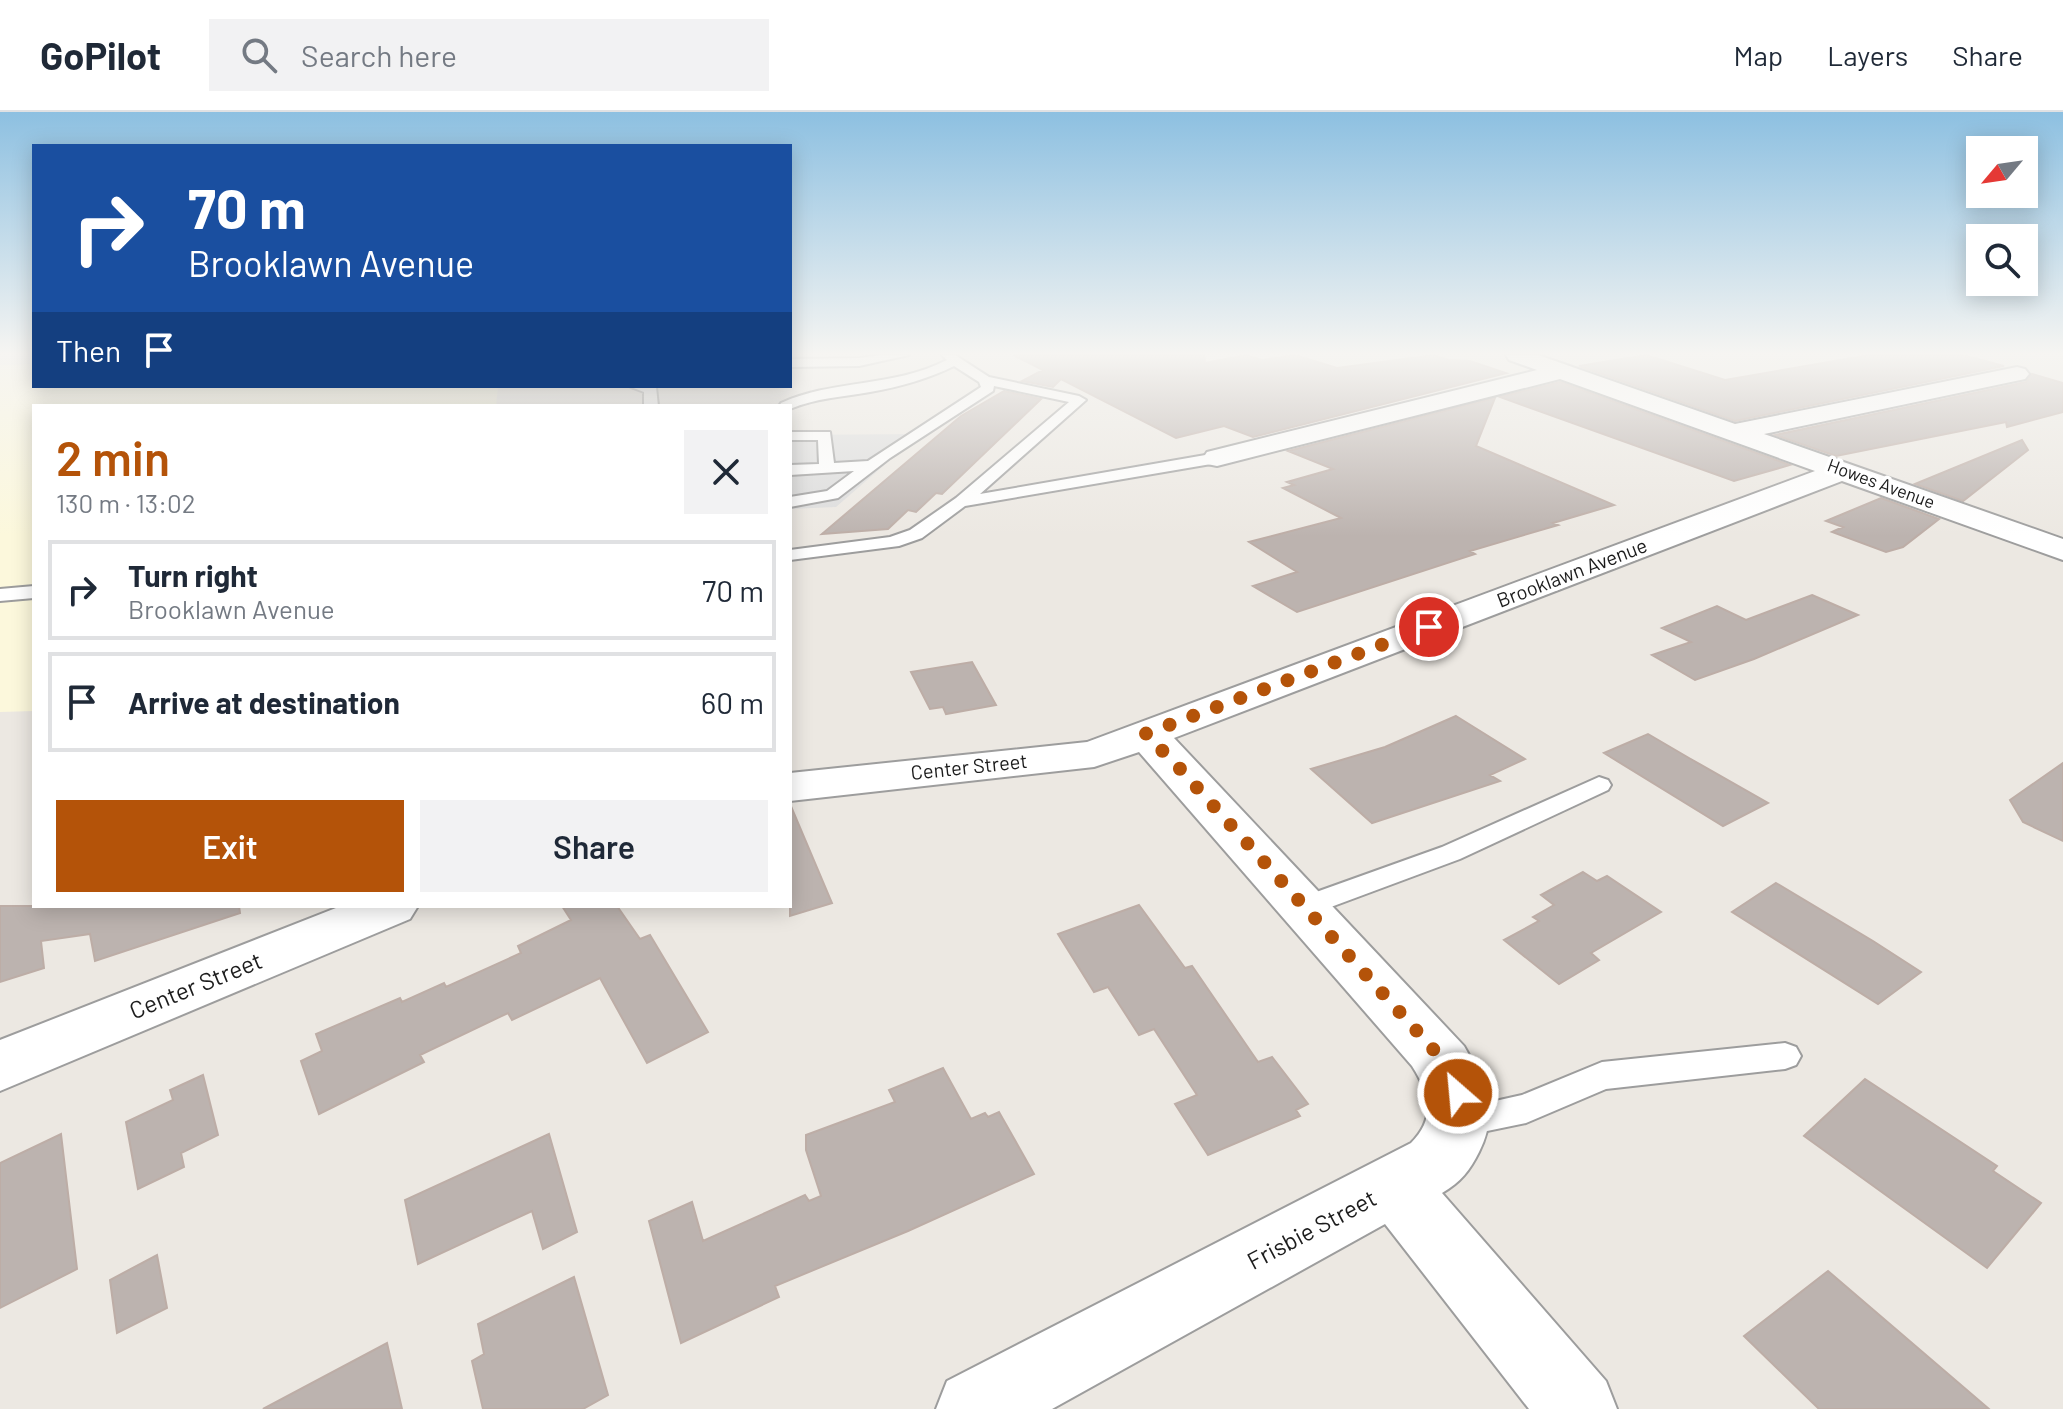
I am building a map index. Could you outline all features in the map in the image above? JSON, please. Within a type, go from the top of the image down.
[{"type":"street","points":[[1217,458],[1385,416]]},
{"type":"street","name":"Howes Avenue","points":[[1688,416],[2063,550]]},
{"type":"street","points":[[1735,432],[1815,416]]},
{"type":"street","name":"Brooklawn Avenue","points":[[1145,734],[1844,470]]},
{"type":"street","points":[[1145,734],[1445,1065],[1458,1093],[1458,1122],[1450,1151],[1395,1186]]},
{"type":"street","name":"Center Street","points":[[792,787],[1094,754],[1145,734]]},
{"type":"street","name":"Center Street","points":[[0,1066],[387,908]]},
{"type":"street","name":"Frisbie Street","points":[[975,1409],[1395,1186],[1578,1409]]},
{"type":"lane","points":[[792,502],[814,501],[832,495],[946,416]]},
{"type":"lane","points":[[792,555],[893,542],[916,534],[960,502],[1061,416]]},
{"type":"lane","points":[[792,436],[825,435],[827,468]]},
{"type":"lane","points":[[960,502],[1217,458]]},
{"type":"lane","points":[[792,470],[871,465]]},
{"type":"lane","points":[[0,595],[32,592]]},
{"type":"lane","points":[[1304,907],[1451,853],[1599,785]]},
{"type":"lane","points":[[1458,1122],[1526,1109],[1602,1076],[1785,1056]]},
{"type":"shaded area","points":[[0,416],[32,416],[32,711],[0,712]]},
{"type":"shaded area","points":[[920,434],[836,507],[792,509],[792,435]]},
{"type":"building","points":[[961,416],[1024,416],[942,494],[936,493],[916,512],[908,510],[888,529],[822,534]]},
{"type":"building","points":[[1132,416],[1338,416],[1253,437],[1224,426],[1176,438]]},
{"type":"building","points":[[1427,416],[1488,416],[1476,446],[1614,505],[1470,551],[1475,554],[1297,612],[1253,586],[1297,572],[1249,542],[1341,518],[1283,488],[1294,485],[1287,482],[1333,469],[1288,451]]},
{"type":"building","points":[[1552,416],[1653,416],[1790,465],[1734,481]]},
{"type":"building","points":[[1719,416],[1762,416],[1735,421]]},
{"type":"building","points":[[1867,416],[2050,416],[2007,427],[2006,422],[1836,456],[1775,435]]},
{"type":"building","points":[[2022,440],[2028,450],[1963,501],[1915,484]]},
{"type":"building","points":[[1881,498],[1939,519],[1903,547],[1886,552],[1832,532],[1843,527],[1826,521]]},
{"type":"building","points":[[1812,595],[1858,615],[1695,680],[1652,655],[1691,642],[1662,628],[1717,606],[1746,620]]},
{"type":"building","points":[[972,662],[996,705],[946,714],[943,707],[930,709],[911,672]]},
{"type":"building","points":[[1456,716],[1525,759],[1490,775],[1500,781],[1372,823],[1311,769],[1385,747]]},
{"type":"building","points":[[1648,734],[1768,803],[1723,826],[1604,753]]},
{"type":"building","points":[[2063,763],[2063,841],[2023,822],[2010,800]]},
{"type":"building","points":[[792,809],[832,903],[790,916],[792,908]]},
{"type":"building","points":[[1583,872],[1597,881],[1607,876],[1661,912],[1591,953],[1599,960],[1559,984],[1504,940],[1539,921],[1533,917],[1554,905],[1541,895]]},
{"type":"building","points":[[1776,883],[1921,972],[1878,1004],[1732,912]]},
{"type":"building","points":[[1139,905],[1185,968],[1192,966],[1258,1062],[1272,1057],[1308,1104],[1296,1110],[1300,1116],[1208,1155],[1175,1104],[1197,1095],[1154,1029],[1139,1035],[1108,987],[1094,992],[1058,934]]},
{"type":"building","points":[[0,906],[239,908],[240,913],[95,961],[90,934],[41,941],[44,968],[0,982]]},
{"type":"building","points":[[563,908],[618,908],[640,939],[650,935],[708,1032],[647,1063],[600,978],[512,1020],[508,1013],[420,1055],[424,1062],[319,1114],[301,1061],[322,1051],[316,1034],[400,998],[402,1002],[444,983],[446,987],[521,953],[518,946],[571,920]]},
{"type":"building","points":[[943,1068],[971,1119],[985,1113],[988,1117],[999,1112],[1034,1174],[775,1286],[779,1297],[681,1343],[649,1221],[692,1202],[703,1241],[805,1195],[809,1201],[821,1196],[806,1150],[806,1135],[895,1102],[889,1090]]},
{"type":"building","points":[[203,1075],[218,1135],[181,1153],[184,1167],[138,1189],[126,1122],[173,1100],[170,1090]]},
{"type":"building","points":[[1865,1079],[1997,1166],[1993,1171],[2041,1203],[1987,1268],[1804,1136]]},
{"type":"building","points":[[61,1134],[77,1269],[0,1308],[0,1163]]},
{"type":"building","points":[[549,1134],[577,1232],[543,1249],[532,1211],[418,1264],[405,1200]]},
{"type":"building","points":[[157,1255],[167,1308],[117,1333],[110,1280]]},
{"type":"building","points":[[1828,1271],[1989,1409],[1819,1409],[1744,1336]]},
{"type":"building","points":[[574,1277],[608,1395],[583,1409],[483,1409],[472,1361],[484,1354],[478,1324]]},
{"type":"building","points":[[387,1343],[402,1409],[263,1409]]},
{"type":"route","points":[[1429,627],[1145,734],[1433,1049],[1453,1079],[1458,1093]]}]
